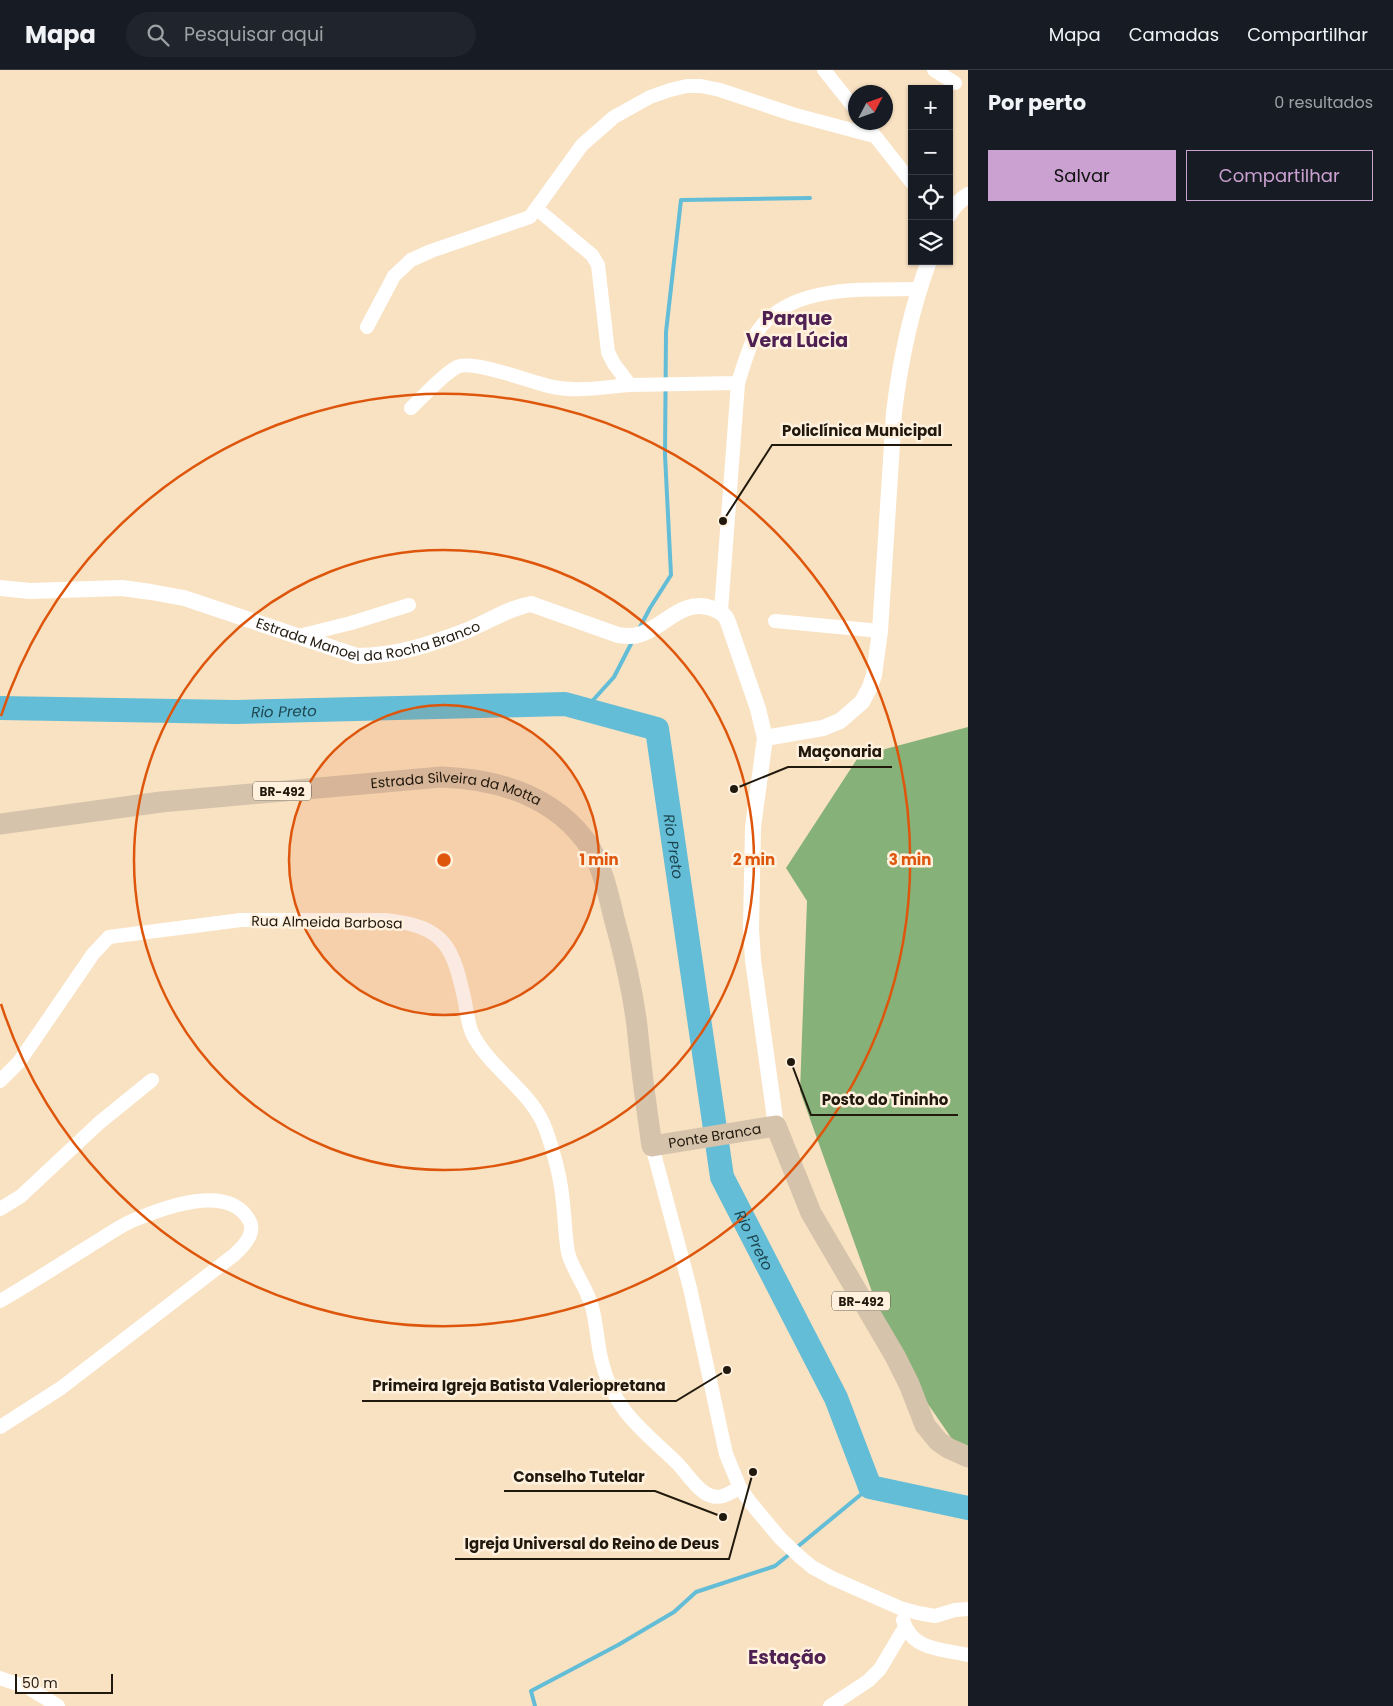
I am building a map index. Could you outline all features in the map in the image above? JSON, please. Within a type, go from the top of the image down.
[{"type":"main road","name":"Estrada Silveira da Motta","points":[[0,824],[160,802],[440,777],[485,780],[526,794],[558,814],[576,830],[592,850],[601,873],[620,943],[636,1017],[659,1145]]},
{"type":"main road","name":"Ponte Branca","points":[[659,1145],[776,1126]]},
{"type":"main road","name":"BR-492","points":[[776,1126],[811,1213],[899,1364],[925,1425],[938,1441],[968,1457]]},
{"type":"street","points":[[824,70],[848,100]]},
{"type":"street","points":[[934,70],[954,83]]},
{"type":"street","points":[[367,327],[394,276],[411,260],[431,251],[530,217],[582,144],[627,108],[657,95],[687,86],[701,86],[720,90],[792,114],[874,136]]},
{"type":"street","points":[[870,130],[908,178]]},
{"type":"street","points":[[953,207],[968,195]]},
{"type":"street","points":[[537,209],[592,255],[598,265],[608,352],[614,364],[630,385]]},
{"type":"street","points":[[765,738],[823,728],[840,721],[862,702],[874,675],[880,631],[894,413],[905,343],[918,289],[927,265]]},
{"type":"street","points":[[776,1126],[753,960],[751,929],[753,827],[765,738],[758,709],[728,622],[721,611],[738,383],[756,333],[773,316],[797,300],[843,290],[918,289]]},
{"type":"street","points":[[411,408],[450,372],[462,365],[476,366],[554,387],[580,388],[685,383],[738,383]]},
{"type":"street","name":"Estrada Manoel da Rocha Branco","points":[[0,588],[30,591],[122,588],[184,598],[357,656],[380,656],[402,652],[468,630],[519,606],[531,604],[618,635],[628,636],[636,636],[648,632],[682,609],[692,606],[705,606],[721,611]]},
{"type":"street","points":[[299,636],[409,606]]},
{"type":"street","points":[[775,621],[880,631]]},
{"type":"street","name":"Rua Almeida Barbosa","points":[[0,1081],[19,1062],[93,954],[109,937],[241,920],[385,920],[406,922],[422,927],[441,940],[451,952],[459,974],[472,1033],[483,1052],[532,1103],[546,1129],[559,1173],[568,1254],[589,1297],[602,1364],[618,1401],[639,1429],[678,1464],[704,1492],[717,1497],[740,1488]]},
{"type":"street","points":[[0,1209],[21,1196],[99,1123],[152,1080]]},
{"type":"street","points":[[659,1145],[726,1454],[740,1488],[780,1538],[812,1567],[832,1578],[900,1608],[935,1616],[955,1610],[968,1609]]},
{"type":"street","points":[[0,1301],[132,1220],[180,1203],[212,1201],[236,1205],[244,1211],[252,1224],[251,1233],[246,1244],[234,1255],[61,1388],[0,1427]]},
{"type":"street","points":[[900,1608],[905,1627],[917,1642],[928,1647],[968,1655]]},
{"type":"street","points":[[830,1706],[868,1681],[880,1669],[905,1627]]},
{"type":"street","points":[[0,1678],[29,1688],[45,1696],[58,1706]]},
{"type":"green space","points":[[968,727],[968,1454],[963,1455],[895,1356],[800,1091],[807,901],[786,868],[859,756]]},
{"type":"waterway","points":[[639,629],[671,575],[665,455],[666,332],[681,200],[810,198]]},
{"type":"waterway","points":[[585,709],[614,677],[632,642]]},
{"type":"waterway","name":"Rio Preto","points":[[0,708],[235,712],[565,704],[657,729],[722,1177],[836,1398],[870,1487],[968,1508]]},
{"type":"waterway","points":[[796,1548],[870,1487]]},
{"type":"waterway","points":[[535,1706],[531,1691],[618,1645],[674,1612],[696,1592],[775,1566],[791,1553]]},
{"type":"place","name":"Policlínica Municipal","points":[[723,521]]},
{"type":"place","name":"Maçonaria","points":[[734,789]]},
{"type":"place","name":"Posto do Tininho","points":[[791,1062]]},
{"type":"place","name":"Primeira Igreja Batista Valeriopretana","points":[[727,1370]]},
{"type":"place","name":"Igreja Universal do Reino de Deus","points":[[753,1472]]},
{"type":"place","name":"Conselho Tutelar","points":[[723,1517]]},
{"type":"district","name":"Parque Vera Lúcia","points":[[797,329]]},
{"type":"district","name":"Estação","points":[[787,1657]]}]
